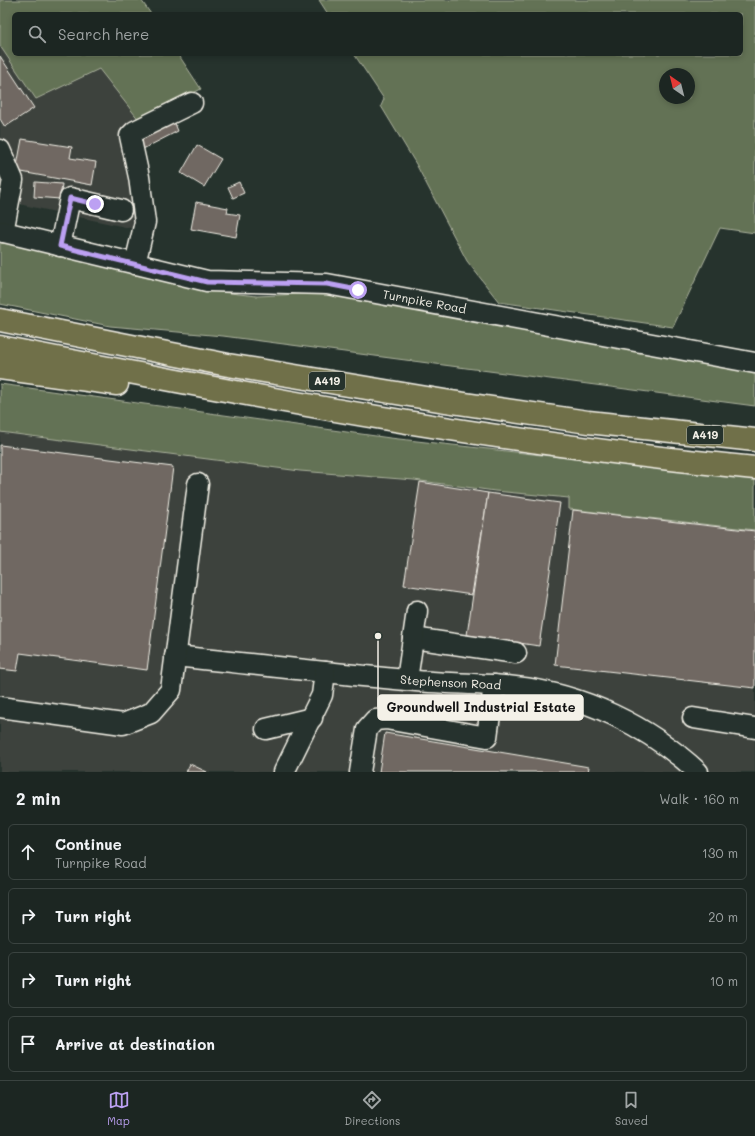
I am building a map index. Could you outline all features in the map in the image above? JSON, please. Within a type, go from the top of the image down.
[{"type":"highway","name":"A419","points":[[0,320],[228,365],[452,402],[588,422],[755,440]]},
{"type":"highway","name":"A419","points":[[0,348],[274,400],[465,432],[662,459],[755,468]]},
{"type":"highway","name":"A419","points":[[0,368],[95,381],[274,400]]},
{"type":"street","points":[[135,264],[145,222],[139,177],[130,136],[135,130],[192,103]]},
{"type":"street","points":[[0,150],[14,180],[2,231]]},
{"type":"street","points":[[60,246],[70,198],[121,210]]},
{"type":"street","name":"Turnpike Road","points":[[2,231],[207,282],[327,284],[755,363]]},
{"type":"street","points":[[0,707],[123,724],[151,713],[171,690],[198,484]]},
{"type":"street","points":[[407,680],[416,611]]},
{"type":"street","points":[[413,638],[516,653]]},
{"type":"street","name":"Stephenson Road","points":[[175,656],[407,680],[494,685],[545,692],[570,698],[595,707],[629,723],[685,768]]},
{"type":"street","points":[[284,772],[312,718],[322,695],[325,672]]},
{"type":"street","points":[[360,772],[367,729],[375,720],[386,719],[487,737],[494,685]]},
{"type":"street","points":[[266,729],[312,718]]},
{"type":"street","points":[[693,718],[755,728]]},
{"type":"shaded area","points":[[0,46],[36,99],[99,69],[139,120],[123,128],[137,186],[139,230],[0,200]]},
{"type":"shaded area","points":[[0,432],[300,471],[414,480],[495,491],[755,501],[755,772],[0,772]]},
{"type":"green space","points":[[0,0],[141,0],[150,12],[12,12],[12,56],[179,56],[201,89],[139,120],[99,69],[36,99],[0,46]]},
{"type":"green space","points":[[319,0],[755,0],[755,233],[720,228],[673,327],[499,302],[467,261],[416,164],[381,106],[384,99],[355,56],[743,56],[743,12],[327,12]]},
{"type":"green space","points":[[0,241],[202,290],[257,296],[325,293],[755,371],[755,406],[223,336],[110,326],[0,304]]},
{"type":"green space","points":[[0,384],[390,438],[755,479],[755,530],[569,509],[569,498],[495,491],[414,480],[300,471],[0,432]]},
{"type":"building","points":[[0,56],[34,108],[5,127],[0,119]]},
{"type":"building","points":[[174,121],[178,131],[139,151],[134,141]]},
{"type":"building","points":[[22,139],[72,147],[70,158],[96,162],[92,185],[16,171]]},
{"type":"building","points":[[197,145],[221,159],[204,187],[181,173]]},
{"type":"building","points":[[35,182],[62,184],[60,199],[34,197]]},
{"type":"building","points":[[239,182],[244,193],[233,198],[228,187]]},
{"type":"building","points":[[196,202],[228,208],[227,213],[240,215],[236,237],[191,229]]},
{"type":"building","points":[[0,445],[173,467],[147,670],[20,653],[17,671],[0,669]]},
{"type":"building","points":[[420,482],[488,493],[472,595],[404,585]]},
{"type":"building","points":[[488,493],[560,503],[539,646],[467,635]]},
{"type":"building","points":[[573,510],[755,531],[755,688],[555,665]]},
{"type":"building","points":[[385,733],[589,767],[588,772],[379,772]]},
{"type":"building","points":[[190,764],[207,772],[186,772]]},
{"type":"place","name":"Groundwell Industrial Estate","points":[[378,636]]},
{"type":"route","points":[[95,204],[70,198],[60,246],[207,282],[327,284],[358,290]]}]
